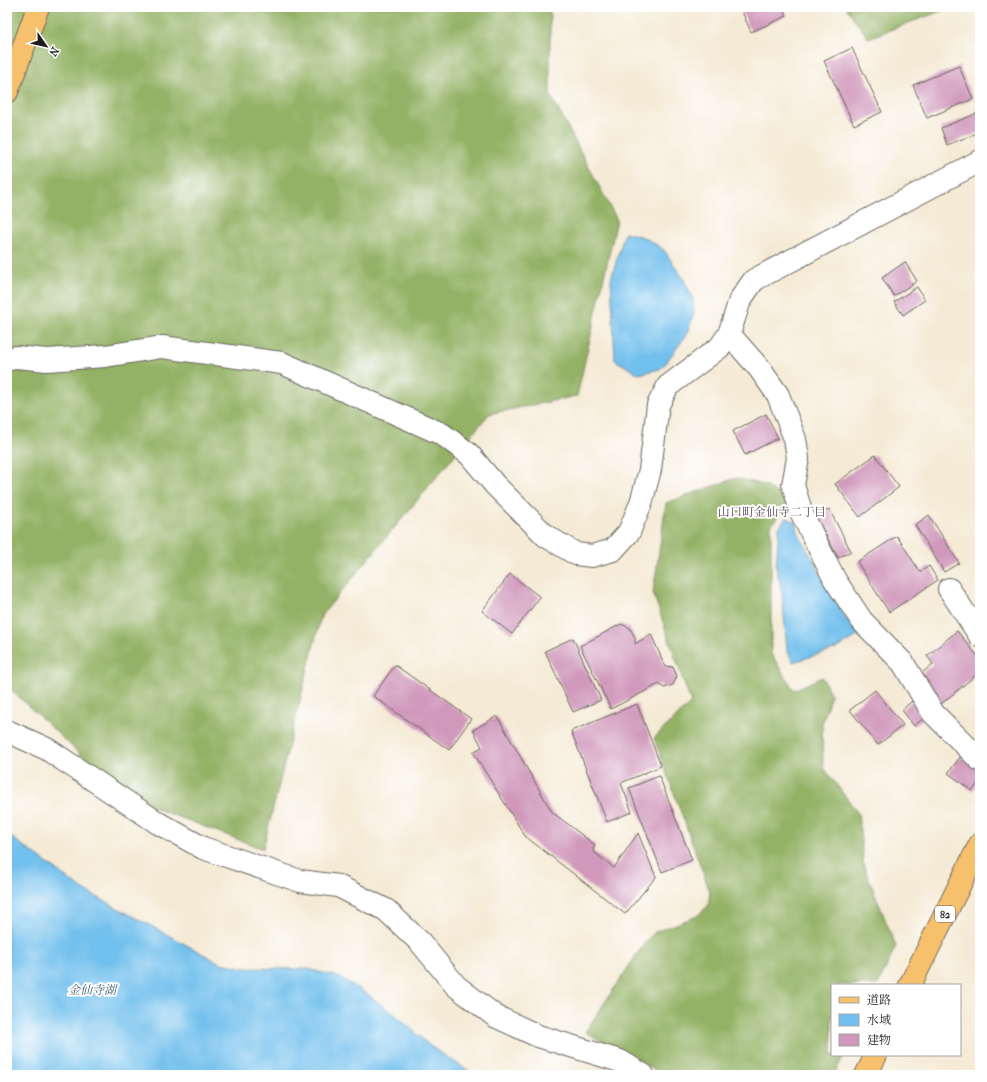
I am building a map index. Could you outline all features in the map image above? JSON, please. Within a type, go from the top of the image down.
[{"type":"main road","points":[[7,92],[38,7]]},
{"type":"main road","name":"82","points":[[910,984],[980,844]]},
{"type":"main road","points":[[866,1075],[876,1056]]},
{"type":"street","points":[[7,360],[16,357],[47,360],[105,356],[162,346],[282,363],[442,434],[469,454],[495,485],[546,536],[576,554],[592,556],[613,550],[629,532],[641,503],[650,470],[658,405],[668,386],[720,347],[729,334],[740,300],[754,280],[980,161]]},
{"type":"street","points":[[729,334],[759,368],[778,395],[795,439],[798,458],[793,485],[802,514],[835,580],[862,621],[902,663],[933,713],[980,760]]},
{"type":"street","points":[[949,589],[980,636]]},
{"type":"street","points":[[7,731],[47,749],[158,823],[203,848],[300,881],[338,886],[386,910],[420,942],[456,986],[495,1016],[538,1036],[620,1061],[643,1075]]},
{"type":"green space","points":[[7,7],[550,7],[550,94],[617,220],[577,396],[489,414],[321,616],[263,849],[126,797],[7,686]]},
{"type":"green space","points":[[846,7],[952,7],[868,38]]},
{"type":"green space","points":[[736,478],[764,485],[789,501],[771,526],[771,654],[794,690],[822,677],[831,695],[822,724],[823,767],[858,813],[864,867],[896,946],[878,984],[831,984],[831,1056],[844,1056],[834,1075],[664,1075],[585,1032],[645,942],[655,932],[697,916],[708,906],[710,892],[654,738],[691,703],[653,593],[666,503]]},
{"type":"water","points":[[625,232],[646,238],[664,250],[684,280],[693,299],[694,313],[687,334],[660,369],[639,374],[615,360],[611,279]]},
{"type":"water","points":[[786,517],[796,523],[799,535],[846,619],[859,635],[836,649],[793,662],[787,650],[782,592],[776,566],[779,528]]},
{"type":"water","name":"金仙寺湖","points":[[7,834],[82,889],[220,963],[246,968],[309,969],[341,978],[367,994],[398,1017],[430,1046],[475,1075],[7,1075]]},
{"type":"building","points":[[740,7],[782,7],[787,16],[751,32]]},
{"type":"building","points":[[852,48],[882,112],[854,125],[824,61]]},
{"type":"building","points":[[959,66],[973,99],[927,118],[913,85]]},
{"type":"building","points":[[980,112],[980,132],[947,145],[941,128]]},
{"type":"building","points":[[905,262],[917,281],[894,296],[882,278]]},
{"type":"building","points":[[917,287],[925,300],[903,315],[894,302]]},
{"type":"building","points":[[766,414],[778,438],[745,455],[733,431]]},
{"type":"building","points":[[875,455],[899,487],[860,517],[835,484]]},
{"type":"building","points":[[829,509],[851,551],[838,558],[816,517]]},
{"type":"building","points":[[929,515],[959,563],[944,572],[915,525]]},
{"type":"building","points":[[897,536],[920,572],[929,566],[938,580],[889,612],[857,562]]},
{"type":"building","points":[[510,574],[540,597],[512,634],[482,611]]},
{"type":"building","points":[[621,624],[630,628],[635,638],[635,644],[651,634],[665,666],[673,667],[677,676],[673,685],[664,688],[659,684],[611,709],[580,646]]},
{"type":"building","points":[[957,631],[980,659],[980,680],[976,675],[941,704],[917,677],[933,664],[927,656]]},
{"type":"building","points":[[573,638],[601,700],[573,712],[545,651]]},
{"type":"building","points":[[395,665],[471,719],[449,750],[373,696]]},
{"type":"building","points":[[875,690],[903,725],[878,745],[850,710]]},
{"type":"building","points":[[912,701],[925,717],[914,726],[902,710]]},
{"type":"building","points":[[637,704],[661,766],[621,783],[632,812],[607,822],[571,731]]},
{"type":"building","points":[[497,716],[552,812],[595,845],[593,851],[614,868],[638,833],[656,877],[625,914],[525,836],[473,752],[482,747],[473,730]]},
{"type":"building","points":[[961,756],[980,770],[980,781],[972,791],[948,773]]},
{"type":"building","points":[[659,776],[692,860],[662,872],[629,788]]},
{"type":"district","name":"山口町金仙寺二丁目","points":[[772,512]]}]
